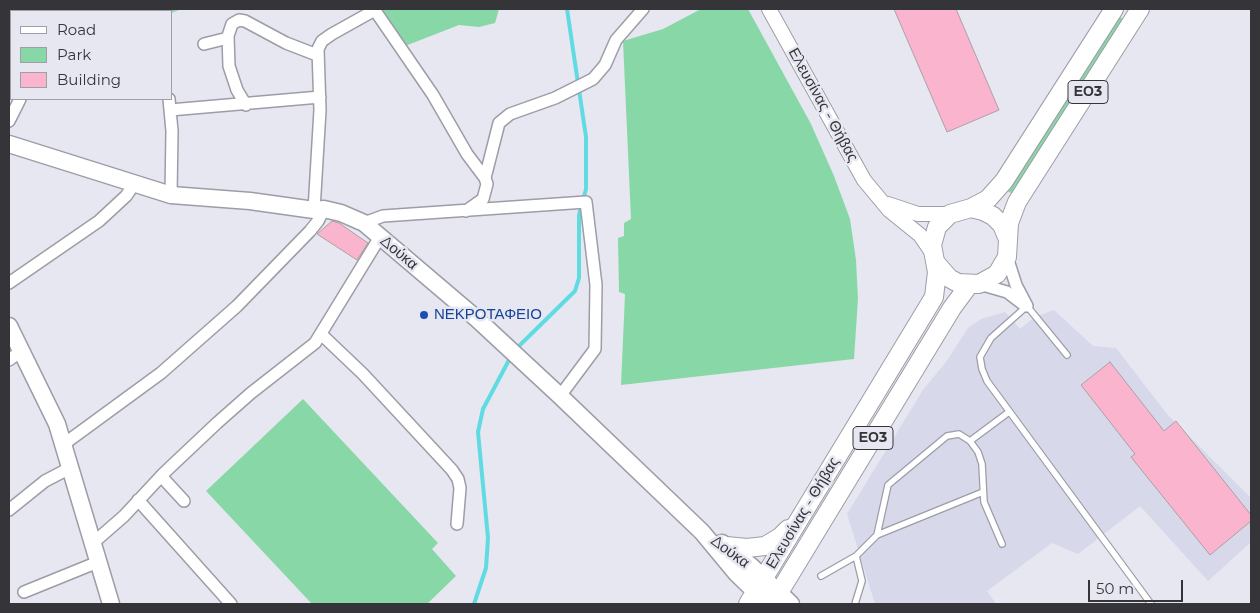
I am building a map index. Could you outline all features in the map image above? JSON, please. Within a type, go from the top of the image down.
[{"type":"main road","name":"ΕΟ3","points":[[950,214],[970,208],[988,199],[1001,186],[1114,9]]},
{"type":"main road","name":"ΕΟ3","points":[[1007,257],[1007,237],[1012,212],[1021,195],[1140,9]]},
{"type":"main road","name":"Δούκα","points":[[9,144],[172,195],[319,209],[341,213],[364,223],[477,319],[560,396],[702,532],[719,554],[755,591],[778,601]]},
{"type":"main road","points":[[970,208],[993,216],[1002,225],[1007,237]]},
{"type":"main road","name":"Ελευσίνας - Θήβας","points":[[755,591],[934,297],[937,286],[932,245],[937,227],[950,214]]},
{"type":"main road","name":"Ελευσίνας - Θήβας","points":[[778,601],[947,317],[974,284],[997,274],[1007,257]]},
{"type":"main road","points":[[934,259],[949,278],[974,284]]},
{"type":"main road","points":[[9,326],[15,355],[48,402],[64,444],[111,604]]},
{"type":"main road","name":"ΕΟ3","points":[[726,546],[758,548],[773,542],[808,506]]},
{"type":"main road","name":"Δούκα","points":[[702,532],[726,546],[755,591]]},
{"type":"street","points":[[234,9],[239,20],[286,44],[317,55]]},
{"type":"street","points":[[64,444],[162,372],[237,306],[310,230],[319,209],[320,97],[317,55],[322,41],[374,9],[433,95],[467,154],[485,178],[487,184],[483,199],[463,212]]},
{"type":"street","points":[[485,178],[499,123],[510,114],[555,98],[593,79],[605,65],[616,40],[643,9]]},
{"type":"street","name":"Ελευσίνας - Θήβας","points":[[769,9],[857,168],[879,200],[920,235],[934,259]]},
{"type":"street","points":[[239,20],[229,29],[229,66],[246,105]]},
{"type":"street","points":[[204,44],[228,38]]},
{"type":"street","points":[[172,195],[172,131],[168,102],[246,105],[320,97]]},
{"type":"street","points":[[9,121],[20,100]]},
{"type":"street","points":[[9,283],[99,221],[126,196],[135,183]]},
{"type":"street","points":[[879,200],[918,214],[950,214]]},
{"type":"street","points":[[364,223],[382,216],[463,212],[586,202],[596,285],[595,350],[560,396]]},
{"type":"street","points":[[93,543],[124,516],[162,476],[251,393],[304,354],[321,334],[380,236]]},
{"type":"street","points":[[1007,257],[1016,285],[1027,306]]},
{"type":"street","points":[[974,284],[1007,292],[1027,306]]},
{"type":"street","points":[[321,334],[363,374],[452,470],[458,479],[460,488],[457,524]]},
{"type":"street","points":[[9,510],[44,481],[70,468]]},
{"type":"street","points":[[162,476],[184,501]]},
{"type":"street","points":[[138,500],[231,604]]},
{"type":"street","points":[[24,592],[98,562]]},
{"type":"lane","points":[[1067,354],[1027,306],[991,338],[980,357],[987,381],[1151,604]]},
{"type":"lane","points":[[970,441],[1009,412]]},
{"type":"lane","points":[[877,535],[888,485],[947,436],[959,434],[970,441],[978,452],[982,464],[983,492],[992,523],[1002,544]]},
{"type":"lane","points":[[821,576],[856,556],[877,535],[983,492]]},
{"type":"lane","points":[[855,604],[862,581],[856,556]]},
{"type":"shaded area","points":[[1054,310],[1093,346],[1116,348],[1167,414],[1251,498],[1251,542],[1208,581],[1140,506],[1078,554],[1052,543],[987,591],[996,604],[875,604],[847,514],[923,390],[946,362],[968,328],[981,319],[1005,312],[1020,329],[1035,317]]},
{"type":"green space","points":[[119,9],[179,9],[172,13],[172,10]]},
{"type":"green space","points":[[381,9],[499,9],[495,23],[479,27],[459,25],[405,46]]},
{"type":"green space","points":[[701,9],[748,9],[811,124],[834,176],[850,219],[856,260],[858,299],[854,359],[621,385],[625,294],[619,292],[618,238],[624,236],[624,223],[631,219],[623,41],[663,29]]},
{"type":"green space","points":[[1118,16],[1125,20],[1013,194],[1007,191]]},
{"type":"green space","points":[[303,399],[438,543],[432,549],[456,576],[427,604],[312,604],[206,491]]},
{"type":"building","points":[[894,9],[956,9],[999,110],[947,132]]},
{"type":"building","points":[[332,221],[339,223],[368,243],[357,260],[317,234]]},
{"type":"building","points":[[1110,362],[1164,431],[1176,421],[1251,515],[1251,521],[1210,555],[1131,457],[1135,454],[1081,385]]},
{"type":"waterway","points":[[520,345],[575,291],[579,278],[579,215],[586,189],[586,137],[567,9]]},
{"type":"waterway","points":[[474,604],[486,568],[488,538],[478,432],[483,409],[509,360]]},
{"type":"place","name":"ΝΕΚΡΟΤΑΦΕΙΟ","points":[[424,315]]}]
